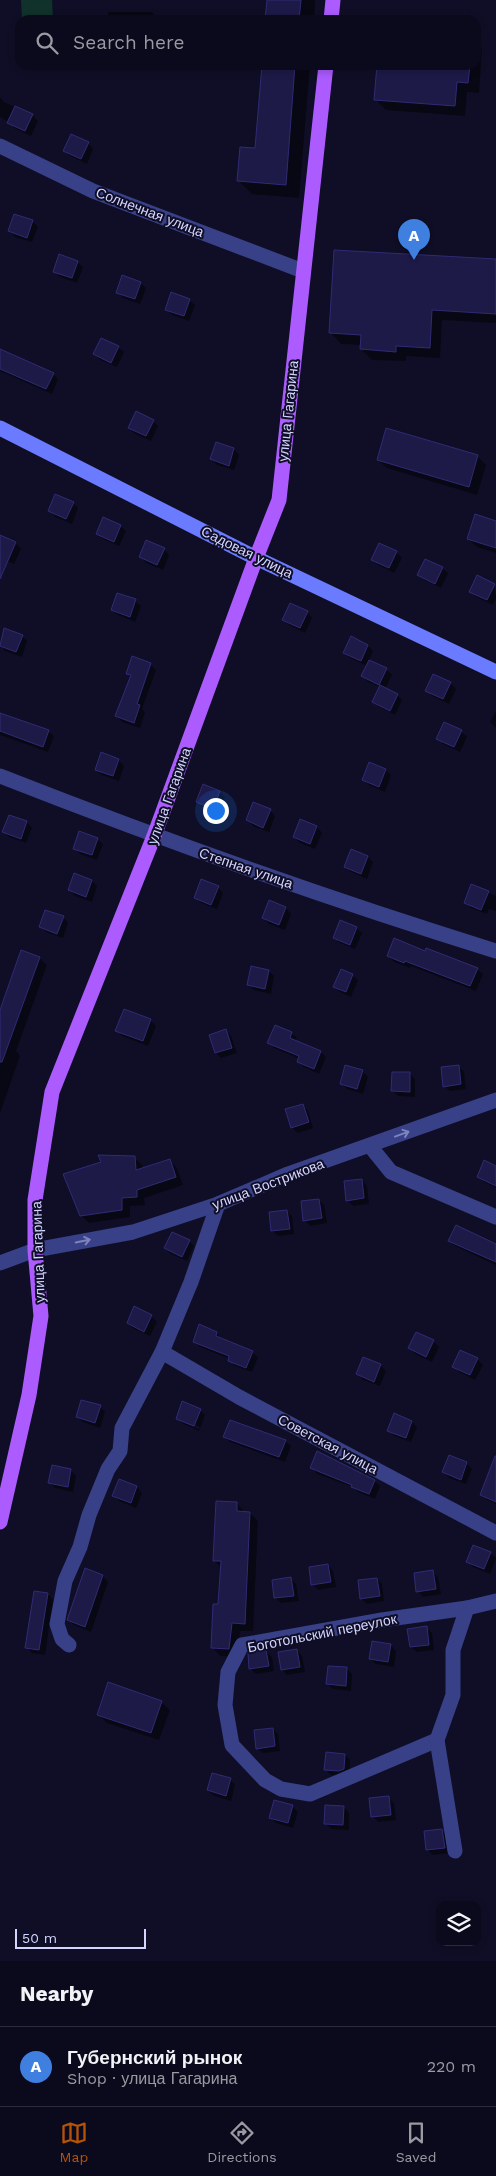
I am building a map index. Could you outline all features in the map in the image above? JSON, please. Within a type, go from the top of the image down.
[{"type":"main road","points":[[332,15],[333,0]]},
{"type":"main road","name":"улица Гагарина","points":[[0,1522],[29,1395],[41,1316],[35,1250],[35,1200],[52,1092],[154,836],[279,500],[325,70]]},
{"type":"street","name":"Солнечная улица","points":[[0,146],[93,191],[303,271]]},
{"type":"street","name":"Садовая улица","points":[[0,428],[256,558],[496,672]]},
{"type":"street","name":"Степная улица","points":[[0,776],[154,836],[405,923],[496,951]]},
{"type":"street","name":"улица Вострикова","points":[[0,1263],[35,1250],[133,1232],[218,1204],[288,1174],[496,1100]]},
{"type":"street","points":[[370,1146],[391,1172],[496,1218]]},
{"type":"street","points":[[69,1645],[62,1639],[57,1624],[66,1581],[80,1547],[89,1514],[108,1469],[120,1451],[122,1428],[162,1352],[191,1282],[218,1204]]},
{"type":"street","name":"Советская улица","points":[[162,1352],[239,1398],[496,1533]]},
{"type":"street","name":"Боготольский переулок","points":[[437,1740],[310,1794],[281,1789],[265,1780],[232,1745],[225,1705],[228,1672],[242,1646],[382,1620],[467,1608],[496,1601]]},
{"type":"street","points":[[455,1851],[437,1740],[453,1695],[453,1650],[467,1608]]},
{"type":"green space","points":[[21,0],[52,0],[53,15],[22,15]]},
{"type":"building","points":[[267,0],[301,0],[300,15],[266,15]]},
{"type":"building","points":[[262,70],[295,70],[286,185],[237,181],[240,147],[255,148]]},
{"type":"building","points":[[377,70],[469,70],[468,83],[457,82],[455,106],[374,100]]},
{"type":"building","points":[[15,106],[33,114],[25,131],[7,123]]},
{"type":"building","points":[[71,134],[89,142],[81,159],[63,151]]},
{"type":"building","points":[[14,214],[33,220],[27,238],[8,231]]},
{"type":"building","points":[[334,250],[496,259],[496,314],[432,310],[430,348],[396,346],[396,352],[360,349],[361,335],[329,333]]},
{"type":"building","points":[[59,254],[78,261],[72,278],[53,272]]},
{"type":"building","points":[[122,275],[141,282],[135,299],[116,293]]},
{"type":"building","points":[[171,292],[190,299],[184,316],[165,310]]},
{"type":"building","points":[[101,338],[119,346],[111,363],[93,354]]},
{"type":"building","points":[[0,349],[54,373],[46,389],[0,369]]},
{"type":"building","points":[[136,411],[154,420],[146,436],[128,428]]},
{"type":"building","points":[[386,428],[478,455],[469,487],[377,460]]},
{"type":"building","points":[[216,442],[234,448],[229,466],[210,459]]},
{"type":"building","points":[[55,494],[74,502],[66,519],[48,511]]},
{"type":"building","points":[[475,514],[496,521],[496,548],[467,539]]},
{"type":"building","points":[[103,517],[121,525],[114,542],[96,534]]},
{"type":"building","points":[[0,535],[16,542],[0,579]]},
{"type":"building","points":[[146,540],[165,548],[157,565],[139,557]]},
{"type":"building","points":[[379,543],[397,551],[389,568],[371,560]]},
{"type":"building","points":[[425,559],[443,567],[435,584],[417,575]]},
{"type":"building","points":[[477,575],[495,584],[487,600],[469,592]]},
{"type":"building","points":[[117,593],[136,599],[130,617],[111,610]]},
{"type":"building","points":[[290,603],[308,611],[300,628],[282,620]]},
{"type":"building","points":[[4,628],[23,635],[16,652],[0,646]]},
{"type":"building","points":[[351,636],[368,645],[361,661],[343,653]]},
{"type":"building","points":[[132,656],[151,663],[137,704],[140,705],[134,723],[115,716],[131,675],[126,674]]},
{"type":"building","points":[[369,660],[387,668],[379,685],[361,676]]},
{"type":"building","points":[[433,674],[451,682],[443,699],[425,691]]},
{"type":"building","points":[[380,685],[398,694],[390,711],[372,702]]},
{"type":"building","points":[[0,713],[49,730],[43,747],[0,731]]},
{"type":"building","points":[[444,722],[462,730],[454,747],[436,739]]},
{"type":"building","points":[[101,752],[119,759],[113,776],[95,770]]},
{"type":"building","points":[[369,762],[386,769],[379,787],[362,780]]},
{"type":"building","points":[[203,784],[220,791],[213,809],[196,802]]},
{"type":"building","points":[[253,802],[271,809],[263,828],[246,820]]},
{"type":"building","points":[[9,815],[27,821],[21,839],[2,832]]},
{"type":"building","points":[[300,819],[317,826],[310,844],[293,837]]},
{"type":"building","points":[[79,831],[98,838],[92,855],[73,849]]},
{"type":"building","points":[[351,849],[368,856],[361,874],[344,867]]},
{"type":"building","points":[[74,873],[92,880],[86,897],[68,890]]},
{"type":"building","points":[[201,879],[219,886],[211,905],[194,898]]},
{"type":"building","points":[[471,884],[489,891],[481,910],[464,903]]},
{"type":"building","points":[[269,900],[286,907],[279,925],[262,918]]},
{"type":"building","points":[[45,910],[64,916],[57,934],[39,927]]},
{"type":"building","points":[[340,920],[357,927],[350,945],[333,938]]},
{"type":"building","points":[[394,938],[425,951],[426,948],[478,968],[470,986],[387,956]]},
{"type":"building","points":[[21,950],[40,957],[2,1062],[0,1062],[0,1010]]},
{"type":"building","points":[[251,966],[269,970],[265,989],[247,985]]},
{"type":"building","points":[[341,969],[353,974],[346,992],[333,987]]},
{"type":"building","points":[[124,1009],[151,1019],[143,1041],[115,1031]]},
{"type":"building","points":[[275,1025],[292,1032],[290,1038],[321,1051],[314,1069],[297,1062],[299,1056],[267,1043]]},
{"type":"building","points":[[226,1029],[232,1048],[215,1053],[209,1035]]},
{"type":"building","points":[[345,1065],[363,1070],[357,1089],[340,1084]]},
{"type":"building","points":[[459,1065],[461,1084],[443,1087],[441,1067]]},
{"type":"building","points":[[392,1072],[410,1072],[410,1092],[391,1091]]},
{"type":"building","points":[[303,1104],[309,1122],[291,1128],[285,1109]]},
{"type":"building","points":[[98,1155],[135,1156],[136,1170],[170,1159],[176,1177],[137,1190],[137,1197],[122,1198],[122,1210],[80,1216],[63,1174],[101,1162]]},
{"type":"building","points":[[484,1160],[496,1166],[496,1186],[477,1177]]},
{"type":"building","points":[[362,1179],[364,1198],[346,1201],[344,1181]]},
{"type":"building","points":[[319,1199],[322,1218],[303,1221],[301,1201]]},
{"type":"building","points":[[287,1210],[290,1229],[271,1231],[269,1212]]},
{"type":"building","points":[[456,1225],[496,1244],[496,1262],[448,1241]]},
{"type":"building","points":[[172,1232],[190,1240],[182,1257],[164,1248]]},
{"type":"building","points":[[134,1306],[152,1315],[144,1332],[127,1323]]},
{"type":"building","points":[[199,1324],[217,1332],[216,1336],[253,1351],[246,1368],[228,1361],[229,1356],[193,1342]]},
{"type":"building","points":[[416,1332],[434,1340],[426,1357],[408,1348]]},
{"type":"building","points":[[460,1350],[478,1358],[470,1375],[452,1367]]},
{"type":"building","points":[[363,1357],[381,1364],[374,1382],[356,1374]]},
{"type":"building","points":[[81,1400],[101,1405],[95,1423],[76,1417]]},
{"type":"building","points":[[182,1401],[201,1409],[194,1426],[176,1419]]},
{"type":"building","points":[[394,1413],[412,1421],[406,1438],[387,1431]]},
{"type":"building","points":[[230,1420],[286,1440],[279,1457],[223,1437]]},
{"type":"building","points":[[317,1451],[375,1480],[369,1494],[310,1468]]},
{"type":"building","points":[[449,1455],[467,1462],[461,1480],[442,1472]]},
{"type":"building","points":[[496,1456],[496,1502],[480,1495]]},
{"type":"building","points":[[52,1465],[71,1469],[68,1487],[48,1483]]},
{"type":"building","points":[[119,1479],[137,1486],[131,1503],[112,1496]]},
{"type":"building","points":[[216,1501],[237,1502],[237,1511],[250,1512],[245,1624],[232,1623],[229,1649],[211,1648],[213,1604],[218,1604],[221,1561],[213,1561]]},
{"type":"building","points":[[473,1545],[491,1552],[484,1569],[466,1562]]},
{"type":"building","points":[[328,1564],[331,1582],[311,1585],[309,1567]]},
{"type":"building","points":[[85,1568],[103,1575],[85,1627],[67,1620]]},
{"type":"building","points":[[433,1570],[436,1589],[416,1592],[414,1573]]},
{"type":"building","points":[[291,1577],[294,1596],[274,1598],[272,1580]]},
{"type":"building","points":[[377,1578],[380,1596],[360,1599],[358,1580]]},
{"type":"building","points":[[34,1591],[48,1593],[39,1650],[25,1648]]},
{"type":"building","points":[[427,1626],[429,1645],[410,1647],[407,1629]]},
{"type":"building","points":[[372,1641],[391,1644],[388,1662],[369,1659]]},
{"type":"building","points":[[297,1649],[300,1667],[281,1670],[278,1652]]},
{"type":"building","points":[[266,1650],[269,1666],[249,1669],[248,1653]]},
{"type":"building","points":[[328,1666],[347,1667],[346,1686],[326,1684]]},
{"type":"building","points":[[108,1682],[162,1701],[151,1733],[97,1715]]},
{"type":"building","points":[[273,1728],[275,1746],[256,1749],[254,1730]]},
{"type":"building","points":[[326,1752],[345,1754],[344,1769],[339,1771],[324,1770]]},
{"type":"building","points":[[212,1773],[231,1778],[226,1796],[207,1790]]},
{"type":"building","points":[[389,1796],[391,1815],[371,1817],[369,1798]]},
{"type":"building","points":[[274,1800],[293,1805],[288,1823],[269,1818]]},
{"type":"building","points":[[325,1805],[344,1806],[343,1825],[324,1824]]},
{"type":"building","points":[[442,1829],[445,1848],[426,1850],[424,1831]]},
{"type":"place","name":"Губернский рынок","points":[[414,260]]}]
